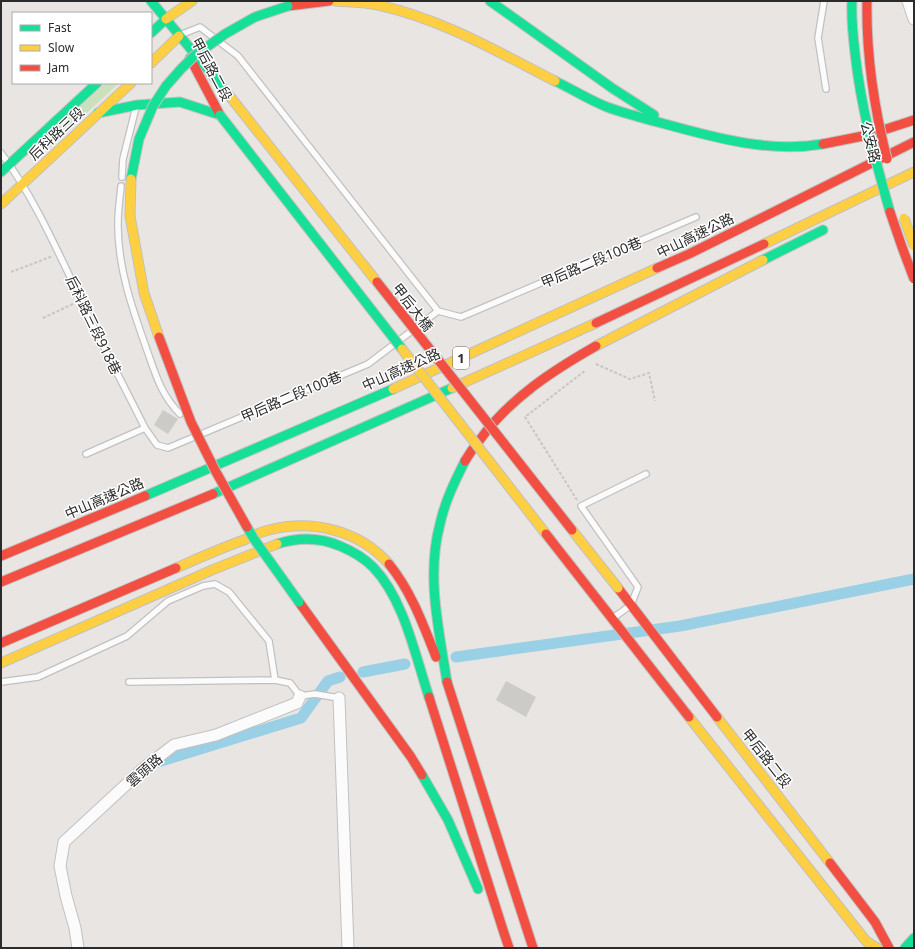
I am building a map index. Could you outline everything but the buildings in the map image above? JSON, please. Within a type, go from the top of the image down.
[{"type":"main road","name":"甲后路二段","points":[[151,1],[232,99]]},
{"type":"main road","points":[[152,32],[166,19],[192,1]]},
{"type":"main road","points":[[329,1],[288,6],[255,17],[225,34],[194,56],[181,68],[166,86],[153,106],[139,139],[131,179],[130,216],[144,293],[191,422],[216,472],[254,539],[411,757],[448,820],[482,896],[503,930]]},
{"type":"main road","points":[[335,1],[377,4],[424,18],[457,32],[605,106],[625,114],[738,142],[787,147],[831,142],[893,127],[914,120]]},
{"type":"main road","points":[[490,1],[637,105],[675,126]]},
{"type":"main road","name":"公安路","points":[[852,1],[851,14],[857,72],[866,122],[894,226],[914,279]]},
{"type":"main road","name":"公安路","points":[[867,1],[866,19],[869,70],[877,120],[896,194]]},
{"type":"main road","name":"甲后路二段","points":[[179,36],[220,115]]},
{"type":"main road","points":[[152,62],[179,36]]},
{"type":"main road","name":"后科路三段","points":[[1,172],[96,84]]},
{"type":"main road","name":"后科路三段","points":[[1,204],[130,84]]},
{"type":"main road","name":"甲后大橋","points":[[232,99],[618,588]]},
{"type":"main road","points":[[98,113],[137,105],[180,102],[220,115],[596,598],[866,941],[877,948]]},
{"type":"main road","name":"中山高速公路","points":[[1,556],[216,466],[390,390],[675,261],[914,142]]},
{"type":"main road","points":[[876,202],[914,174]]},
{"type":"main road","name":"1","points":[[1,582],[206,496],[397,413],[601,321],[914,174]]},
{"type":"main road","points":[[901,208],[914,246]]},
{"type":"main road","points":[[447,682],[435,600],[434,569],[436,544],[442,513],[458,474],[473,447],[494,420],[529,389],[583,353],[834,224]]},
{"type":"main road","points":[[1,643],[241,540],[268,530],[316,526],[348,534],[361,540],[375,550],[388,563],[408,591],[447,682],[533,948]]},
{"type":"main road","points":[[1,663],[236,559],[280,543],[299,539],[313,539],[333,543],[352,551],[368,562],[382,576],[393,595],[406,626],[509,948]]},
{"type":"main road","name":"甲后路二段","points":[[618,588],[875,922],[889,948]]},
{"type":"main road","points":[[905,948],[914,938]]},
{"type":"street","points":[[908,1],[914,18]]},
{"type":"street","name":"雲頭路","points":[[78,948],[75,928],[66,896],[60,866],[64,842],[144,768],[174,745],[216,735],[297,703],[300,696]]},
{"type":"street","points":[[339,698],[348,948]]},
{"type":"lane","points":[[824,1],[818,38],[826,89]]},
{"type":"lane","points":[[179,36],[200,27],[238,56],[438,312]]},
{"type":"lane","points":[[137,105],[123,159],[118,223],[124,277],[135,317],[164,395],[171,405],[200,434]]},
{"type":"lane","name":"后科路三段918巷","points":[[1,153],[10,164],[60,254],[81,301],[145,428],[156,445],[168,448],[200,434]]},
{"type":"lane","name":"甲后路二段100巷","points":[[200,434],[368,364],[438,312],[461,317],[696,217]]},
{"type":"lane","points":[[86,454],[145,428]]},
{"type":"lane","points":[[612,618],[631,605],[638,587],[581,506],[646,474]]},
{"type":"lane","points":[[1,682],[38,677],[45,674],[127,636],[168,601],[203,586],[215,584],[229,592],[269,641],[275,680]]},
{"type":"lane","points":[[129,682],[275,680],[290,684],[300,696],[315,694],[339,698]]},
{"type":"path","points":[[11,272],[60,254]]},
{"type":"path","points":[[43,318],[81,301]]},
{"type":"path","points":[[595,363],[630,379],[649,373],[655,401]]},
{"type":"path","points":[[581,506],[526,417],[588,368]]},
{"type":"green space","points":[[104,84],[118,84],[50,147],[43,141]]},
{"type":"waterway","points":[[456,657],[680,626],[914,579]]},
{"type":"waterway","points":[[363,672],[405,664]]},
{"type":"waterway","points":[[158,762],[301,718],[328,681],[340,677]]},
{"type":"traffic: fast","points":[[151,1],[232,99]]},
{"type":"traffic: fast","points":[[490,1],[612,88],[654,115]]},
{"type":"traffic: fast","points":[[852,1],[853,34],[861,94],[874,153],[890,212]]},
{"type":"traffic: fast","points":[[131,179],[139,139],[153,106],[166,86],[181,69],[194,56],[225,34],[255,17],[288,6]]},
{"type":"traffic: fast","points":[[152,32],[166,19]]},
{"type":"traffic: fast","points":[[555,81],[607,107],[723,139],[743,143],[783,147],[823,144]]},
{"type":"traffic: fast","points":[[1,172],[96,84]]},
{"type":"traffic: fast","points":[[98,113],[137,105],[180,102],[220,115]]},
{"type":"traffic: fast","points":[[220,115],[402,349]]},
{"type":"traffic: fast","points":[[763,260],[823,230]]},
{"type":"traffic: fast","points":[[213,494],[452,388]]},
{"type":"traffic: fast","points":[[145,496],[393,389]]},
{"type":"traffic: fast","points":[[447,682],[435,603],[434,563],[436,544],[442,516],[451,491],[465,461]]},
{"type":"traffic: fast","points":[[247,527],[299,602]]},
{"type":"traffic: fast","points":[[277,544],[301,539],[324,541],[353,552],[373,567],[384,580],[401,611],[429,697]]},
{"type":"traffic: fast","points":[[422,775],[448,820],[478,889]]},
{"type":"traffic: fast","points":[[905,948],[914,938]]},
{"type":"traffic: slow","points":[[166,19],[192,1]]},
{"type":"traffic: slow","points":[[335,1],[378,5],[425,19],[469,37],[555,81]]},
{"type":"traffic: slow","points":[[152,62],[179,36]]},
{"type":"traffic: slow","points":[[1,204],[130,84]]},
{"type":"traffic: slow","points":[[232,99],[377,282]]},
{"type":"traffic: slow","points":[[764,244],[914,172]]},
{"type":"traffic: slow","points":[[131,179],[130,216],[144,293],[159,337]]},
{"type":"traffic: slow","points":[[904,218],[914,246]]},
{"type":"traffic: slow","points":[[596,346],[763,260]]},
{"type":"traffic: slow","points":[[393,389],[657,268]]},
{"type":"traffic: slow","points":[[452,388],[596,323]]},
{"type":"traffic: slow","points":[[402,349],[546,534]]},
{"type":"traffic: slow","points":[[176,568],[262,532],[285,527],[302,526],[334,530],[349,535],[377,552],[389,564]]},
{"type":"traffic: slow","points":[[572,530],[618,588]]},
{"type":"traffic: slow","points":[[1,663],[212,570],[277,544]]},
{"type":"traffic: slow","points":[[689,717],[866,941],[877,948]]},
{"type":"traffic: slow","points":[[717,717],[830,863]]},
{"type":"traffic: jam","points":[[288,6],[329,1]]},
{"type":"traffic: jam","points":[[867,1],[869,61],[878,120],[887,159]]},
{"type":"traffic: jam","points":[[190,58],[220,115]]},
{"type":"traffic: jam","points":[[823,144],[868,135],[914,120]]},
{"type":"traffic: jam","points":[[657,268],[689,254],[914,142]]},
{"type":"traffic: jam","points":[[890,212],[914,279]]},
{"type":"traffic: jam","points":[[596,323],[764,244]]},
{"type":"traffic: jam","points":[[377,282],[572,530]]},
{"type":"traffic: jam","points":[[159,337],[191,422],[216,472],[247,527]]},
{"type":"traffic: jam","points":[[465,461],[473,448],[491,426],[518,399],[563,365],[596,346]]},
{"type":"traffic: jam","points":[[1,582],[213,494]]},
{"type":"traffic: jam","points":[[1,556],[145,496]]},
{"type":"traffic: jam","points":[[546,534],[596,598]]},
{"type":"traffic: jam","points":[[389,564],[404,585],[421,620],[436,657]]},
{"type":"traffic: jam","points":[[1,643],[176,568]]},
{"type":"traffic: jam","points":[[618,588],[717,717]]},
{"type":"traffic: jam","points":[[596,598],[689,717]]},
{"type":"traffic: jam","points":[[299,602],[411,757],[422,775]]},
{"type":"traffic: jam","points":[[447,682],[533,948]]},
{"type":"traffic: jam","points":[[429,697],[503,930]]},
{"type":"traffic: jam","points":[[830,863],[875,922],[889,948]]},
{"type":"traffic: jam","points":[[503,930],[509,948]]}]
